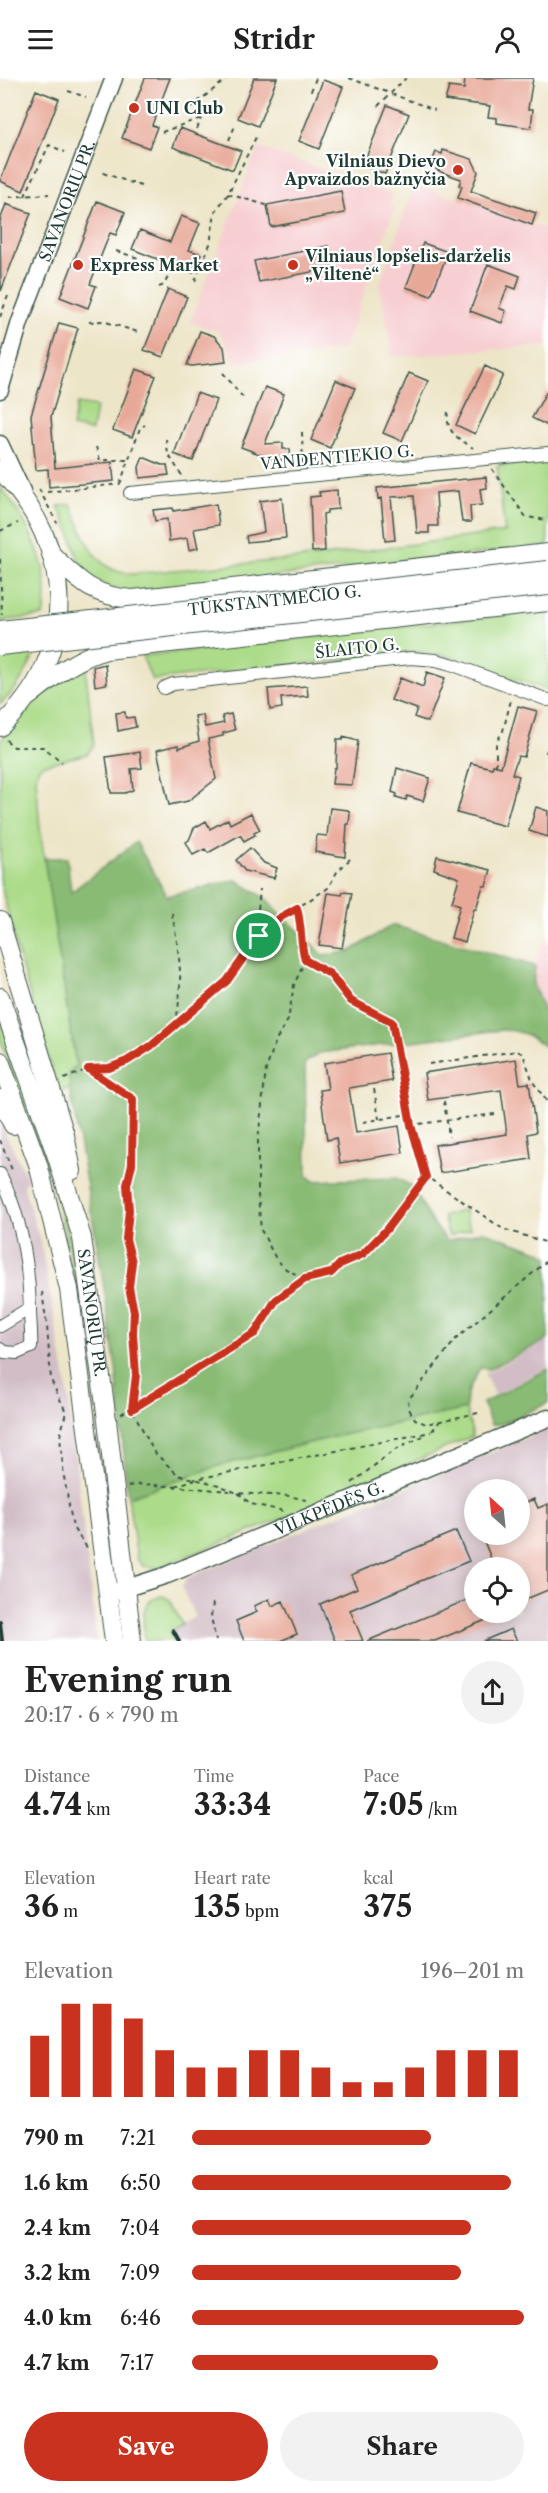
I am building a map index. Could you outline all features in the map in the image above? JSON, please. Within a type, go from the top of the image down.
[{"type":"highway","points":[[0,470],[32,511],[53,556],[60,597],[59,619],[49,659],[29,696],[3,734]]},
{"type":"highway","points":[[53,556],[80,582],[95,591],[118,598],[133,598],[548,554]]},
{"type":"highway","name":"TŪKSTANTMEČIO G.","points":[[1,627],[548,570]]},
{"type":"highway","name":"TŪKSTANTMEČIO G.","points":[[0,646],[548,586]]},
{"type":"highway","points":[[29,696],[66,668],[83,658],[106,650],[548,602]]},
{"type":"highway","points":[[0,921],[65,1135],[82,1238]]},
{"type":"highway","name":"SAVANORIŲ PR.","points":[[0,997],[57,1157],[82,1238],[107,1420],[132,1641]]},
{"type":"highway","name":"SAVANORIŲ PR.","points":[[0,1061],[38,1164],[69,1289],[114,1641]]},
{"type":"highway","points":[[0,1099],[45,1191]]},
{"type":"main road","name":"SAVANORIŲ PR.","points":[[0,390],[20,322],[114,78]]},
{"type":"main road","name":"SAVANORIŲ PR.","points":[[0,360],[20,322]]},
{"type":"main road","points":[[0,444],[32,511]]},
{"type":"main road","name":"VILKPĖDĖS G.","points":[[108,1594],[126,1590],[237,1547],[548,1418]]},
{"type":"street","name":"VANDENTIEKIO G.","points":[[130,493],[548,453]]},
{"type":"street","name":"ŠLAITO G.","points":[[164,688],[173,684],[411,658],[451,664],[548,700]]},
{"type":"street","points":[[0,1348],[4,1352],[17,1353],[25,1352],[31,1347],[31,1299],[19,1218],[6,1172]]},
{"type":"street","points":[[0,1326],[30,1308]]},
{"type":"path","points":[[190,108],[228,78]]},
{"type":"path","points":[[311,91],[316,78]]},
{"type":"path","points":[[349,78],[435,110]]},
{"type":"path","points":[[378,106],[406,78]]},
{"type":"path","points":[[68,91],[86,97]]},
{"type":"path","points":[[197,129],[205,114]]},
{"type":"path","points":[[162,132],[201,118]]},
{"type":"path","points":[[229,140],[235,126]]},
{"type":"path","points":[[195,281],[210,244],[216,212],[228,194],[257,135]]},
{"type":"path","points":[[25,196],[49,145],[65,152]]},
{"type":"path","points":[[102,173],[141,186]]},
{"type":"path","points":[[10,197],[49,194]]},
{"type":"path","points":[[228,194],[266,205]]},
{"type":"path","points":[[116,251],[138,258]]},
{"type":"path","points":[[159,287],[164,285],[171,271]]},
{"type":"path","points":[[0,317],[8,296]]},
{"type":"path","points":[[89,322],[103,321],[141,333]]},
{"type":"path","points":[[223,373],[245,400]]},
{"type":"path","points":[[448,412],[447,422],[452,432],[478,451]]},
{"type":"path","points":[[47,492],[120,484],[140,428],[145,425]]},
{"type":"path","points":[[302,432],[303,471]]},
{"type":"path","points":[[166,439],[168,454],[185,482]]},
{"type":"path","points":[[96,447],[100,460],[128,460]]},
{"type":"path","points":[[490,467],[526,517],[548,520]]},
{"type":"path","points":[[39,489],[57,523]]},
{"type":"path","points":[[0,531],[18,523]]},
{"type":"path","points":[[0,559],[1,627]]},
{"type":"path","points":[[496,766],[496,743],[515,688]]},
{"type":"path","points":[[3,734],[14,747],[43,747],[62,762]]},
{"type":"path","points":[[548,749],[546,752],[548,754]]},
{"type":"path","points":[[65,1079],[88,1069],[109,1068],[127,1061],[175,1027],[227,981],[259,936],[281,917],[328,888],[337,872],[350,859]]},
{"type":"path","points":[[259,936],[257,920],[260,889]]},
{"type":"path","points":[[297,908],[302,926],[301,944],[305,960],[294,985],[288,1020],[276,1040],[266,1070],[258,1151],[261,1230],[276,1259],[286,1269],[305,1279]]},
{"type":"path","points":[[172,913],[182,968],[181,996],[175,1027]]},
{"type":"path","points":[[305,960],[330,974],[351,1001],[392,1022],[411,1125],[426,1177],[503,1229],[547,1241]]},
{"type":"path","points":[[429,1064],[517,1051],[523,1054],[533,1082],[548,1103]]},
{"type":"path","points":[[88,1069],[133,1099],[132,1164],[127,1185],[129,1210],[126,1239],[132,1262],[129,1287],[134,1312],[136,1375],[132,1409],[154,1452],[178,1475],[233,1491],[251,1504],[288,1512]]},
{"type":"path","points":[[374,1089],[379,1119]]},
{"type":"path","points":[[444,1101],[449,1137]]},
{"type":"path","points":[[363,1122],[409,1114]]},
{"type":"path","points":[[411,1125],[495,1114]]},
{"type":"path","points":[[0,1140],[6,1172]]},
{"type":"path","points":[[117,1416],[255,1333],[276,1300],[305,1279],[331,1273],[340,1264],[363,1254],[386,1230],[426,1177]]},
{"type":"path","points":[[478,1413],[426,1424],[415,1419],[409,1409],[408,1400],[456,1339],[548,1260]]},
{"type":"path","points":[[42,1292],[51,1380],[66,1412],[60,1437],[73,1528],[90,1553]]},
{"type":"path","points":[[347,1486],[393,1451],[431,1432],[440,1421]]},
{"type":"path","points":[[175,1486],[196,1479],[431,1432]]},
{"type":"path","points":[[124,1486],[143,1484],[233,1491]]},
{"type":"path","points":[[237,1493],[289,1496],[317,1502],[307,1506]]},
{"type":"path","points":[[213,1603],[212,1617],[216,1641]]},
{"type":"shaded area","name":"Vilniaus lopšelis-darželis „Viltenė“","points":[[258,147],[393,194],[389,205],[395,207],[344,350],[235,363],[220,332],[190,322]]},
{"type":"shaded area","points":[[415,184],[548,230],[548,346],[393,357],[379,285]]},
{"type":"shaded area","points":[[548,936],[548,1049],[544,1046],[547,1019],[533,984],[537,953]]},
{"type":"shaded area","points":[[0,1122],[28,1180],[23,1184],[41,1245],[66,1380],[97,1641],[0,1641]]},
{"type":"shaded area","points":[[548,1340],[548,1367],[495,1395],[484,1374]]},
{"type":"shaded area","points":[[548,1429],[548,1641],[174,1641],[169,1631],[195,1617],[182,1588],[186,1578]]},
{"type":"green space","points":[[77,404],[96,407],[92,431],[72,427]]},
{"type":"green space","points":[[548,460],[548,546],[121,593],[83,575],[69,529],[58,506],[71,504],[92,550],[108,567],[118,572],[132,574],[316,557],[505,532],[497,466]]},
{"type":"green space","points":[[0,487],[29,531],[42,564],[46,599],[43,616],[0,621]]},
{"type":"green space","points":[[548,610],[548,690],[441,654],[416,652],[152,680],[142,656]]},
{"type":"green space","points":[[36,650],[21,679],[0,704],[0,654]]},
{"type":"green space","points":[[89,666],[86,673],[94,745],[87,754],[42,765],[38,769],[36,778],[40,829],[76,1066],[69,1073],[70,1089],[58,1091],[16,947],[0,880],[0,741],[51,689],[62,680]]},
{"type":"green space","points":[[136,842],[167,896],[236,880],[264,897],[324,956],[351,951],[392,925],[535,966],[533,984],[547,1019],[544,1046],[524,1034],[500,1030],[319,1053],[305,1063],[307,1175],[313,1181],[396,1178],[412,1186],[430,1219],[447,1241],[483,1231],[541,1252],[548,1257],[548,1339],[489,1369],[480,1368],[467,1393],[466,1409],[333,1437],[221,1465],[128,1497],[116,1369],[70,1089],[69,1073],[76,1066],[44,858],[67,858],[71,892]]},
{"type":"green space","points":[[0,1016],[61,1198],[74,1256],[80,1302],[55,1191],[0,1039]]},
{"type":"green space","points":[[464,1210],[470,1229],[449,1236],[443,1217]]},
{"type":"green space","points":[[548,1369],[548,1403],[501,1424],[491,1425],[483,1403]]},
{"type":"green space","points":[[466,1409],[473,1436],[279,1520],[157,1568],[143,1566],[137,1559],[128,1497],[221,1465],[333,1437]]},
{"type":"green space","points":[[163,1596],[169,1599],[182,1624],[170,1631],[174,1641],[145,1641],[143,1619],[146,1607],[155,1598]]},
{"type":"building","points":[[145,78],[170,78],[152,125],[157,127],[149,148],[122,138]]},
{"type":"building","points":[[254,78],[277,78],[258,126],[238,118]]},
{"type":"building","points":[[465,78],[533,78],[528,109],[533,109],[531,128],[497,123],[497,118],[488,117],[490,106],[445,100],[449,87],[464,89]]},
{"type":"building","points":[[323,80],[343,87],[319,149],[299,141]]},
{"type":"building","points":[[36,90],[59,99],[23,191],[0,181]]},
{"type":"building","points":[[387,105],[409,114],[385,174],[363,165]]},
{"type":"building","points":[[180,128],[241,151],[233,170],[173,147]]},
{"type":"building","points":[[443,150],[472,159],[478,172],[471,191],[536,213],[532,225],[458,198],[462,186],[459,185],[461,179],[441,172],[436,169],[438,165],[432,162],[436,152],[442,154]]},
{"type":"building","points":[[341,191],[345,213],[271,227],[267,205]]},
{"type":"building","points":[[97,201],[125,212],[116,235],[110,233],[90,284],[96,286],[88,308],[60,297]]},
{"type":"building","points":[[6,204],[31,213],[1,291],[0,221]]},
{"type":"building","points":[[181,216],[200,223],[189,250],[201,254],[193,273],[132,249],[140,230],[170,242]]},
{"type":"building","points":[[423,243],[448,252],[431,296],[406,287]]},
{"type":"building","points":[[329,246],[333,268],[259,282],[254,261]]},
{"type":"building","points":[[488,264],[520,276],[516,289],[508,286],[499,308],[506,311],[502,323],[470,311]]},
{"type":"building","points":[[168,289],[187,297],[163,357],[144,350]]},
{"type":"building","points":[[59,323],[78,328],[51,417],[55,468],[112,462],[114,481],[49,487],[48,469],[36,470],[31,415]]},
{"type":"building","points":[[200,331],[214,336],[224,347],[226,362],[187,365]]},
{"type":"building","points":[[485,366],[503,375],[475,434],[456,425]]},
{"type":"building","points":[[136,369],[156,376],[132,437],[113,430]]},
{"type":"building","points":[[409,373],[428,381],[402,441],[383,433]]},
{"type":"building","points":[[336,380],[355,388],[330,448],[311,440]]},
{"type":"building","points":[[265,387],[284,394],[265,444],[283,443],[283,449],[290,449],[291,460],[275,460],[241,447]]},
{"type":"building","points":[[548,389],[548,426],[532,418]]},
{"type":"building","points":[[197,393],[216,400],[193,461],[174,454]]},
{"type":"building","points":[[143,457],[167,465],[169,475],[140,478],[139,467]]},
{"type":"building","points":[[486,477],[487,488],[480,489],[482,505],[470,506],[471,522],[462,522],[458,491],[436,493],[438,526],[429,526],[429,533],[417,533],[414,496],[391,497],[395,540],[385,541],[381,498],[378,499],[377,488]]},
{"type":"building","points":[[337,490],[338,509],[327,510],[327,513],[323,514],[325,551],[312,552],[310,497],[320,496],[319,492]]},
{"type":"building","points":[[282,498],[286,538],[247,542],[246,536],[264,532],[260,501]]},
{"type":"building","points":[[216,504],[219,525],[194,529],[198,548],[189,550],[187,538],[169,541],[167,519],[155,521],[153,510],[173,508],[173,511]]},
{"type":"building","points":[[105,664],[107,684],[95,686],[93,667]]},
{"type":"building","points":[[427,672],[445,678],[428,722],[414,717],[417,709],[391,700],[400,678],[423,687]]},
{"type":"building","points":[[307,686],[308,696],[281,698],[282,708],[270,710],[268,689]]},
{"type":"building","points":[[518,706],[537,711],[524,757],[518,756],[512,774],[519,776],[505,826],[457,813],[471,763],[492,768],[493,765],[501,767]]},
{"type":"building","points":[[125,712],[126,718],[134,717],[136,727],[118,731],[116,713]]},
{"type":"building","points":[[231,714],[235,730],[223,733],[223,736],[208,739],[216,779],[188,801],[169,805],[157,750],[178,745],[179,748],[199,741],[195,716],[203,715],[205,727],[224,723],[222,716]]},
{"type":"building","points":[[343,737],[358,741],[352,785],[332,784],[334,768],[336,768],[337,739],[343,740]]},
{"type":"building","points":[[140,752],[142,768],[131,769],[133,790],[125,793],[111,793],[106,757]]},
{"type":"building","points":[[397,768],[430,778],[423,801],[407,796],[406,800],[396,797],[397,794],[392,792]]},
{"type":"building","points":[[536,807],[548,811],[548,837],[529,831]]},
{"type":"building","points":[[330,808],[348,810],[350,814],[349,824],[347,824],[345,857],[315,852],[317,835],[327,836]]},
{"type":"building","points":[[251,813],[260,830],[254,833],[255,835],[244,841],[240,835],[208,853],[205,849],[193,855],[186,842],[194,828],[206,821],[210,829],[228,819],[230,824]]},
{"type":"building","points":[[250,848],[264,863],[277,868],[274,878],[245,871],[236,860]]},
{"type":"building","points":[[437,856],[491,870],[476,909],[474,909],[465,942],[451,938],[460,905],[452,902],[459,878],[434,869]]},
{"type":"building","points":[[343,892],[352,893],[342,948],[319,945],[328,893],[342,895]]},
{"type":"building","points":[[387,1053],[392,1081],[349,1088],[356,1133],[399,1126],[403,1153],[340,1163],[336,1138],[327,1140],[320,1090],[328,1089],[324,1063]]},
{"type":"building","points":[[516,1059],[520,1084],[529,1083],[536,1132],[528,1134],[531,1159],[440,1173],[435,1145],[507,1134],[501,1090],[428,1100],[424,1073]]},
{"type":"building","points":[[534,1499],[538,1508],[548,1504],[548,1590],[530,1597],[530,1557],[490,1557],[486,1545],[530,1545],[530,1501]]},
{"type":"building","points":[[456,1531],[467,1557],[464,1557],[464,1563],[350,1610],[363,1641],[335,1641],[320,1604],[357,1588],[351,1575]]},
{"type":"building","points":[[269,1599],[272,1606],[283,1601],[297,1634],[280,1641],[244,1641],[236,1621],[257,1612],[254,1606]]},
{"type":"building","points":[[464,1601],[464,1623],[479,1623],[435,1641],[367,1641]]},
{"type":"building","points":[[511,1629],[517,1641],[483,1641]]},
{"type":"railway","points":[[0,1622],[2,1641]]},
{"type":"railway","points":[[173,1630],[179,1641]]},
{"type":"place","name":"UNI Club","points":[[134,108]]},
{"type":"place","name":"Vilniaus Dievo Apvaizdos bažnyčia","points":[[458,170]]},
{"type":"place","name":"Express Market","points":[[78,265]]},
{"type":"place","name":"Vilniaus lopšelis-darželis „Viltenė“","points":[[293,265]]},
{"type":"route","points":[[297,908],[302,926],[301,944],[305,960],[330,974],[351,1001],[392,1022],[411,1125],[426,1177],[386,1230],[363,1254],[340,1264],[331,1273],[305,1279],[276,1300],[255,1333],[132,1409],[136,1375],[134,1312],[129,1287],[132,1262],[126,1239],[129,1210],[127,1185],[132,1164],[133,1099],[114,1084],[88,1069],[109,1068],[127,1061],[151,1046],[227,981],[259,936],[281,917],[297,908]]}]
